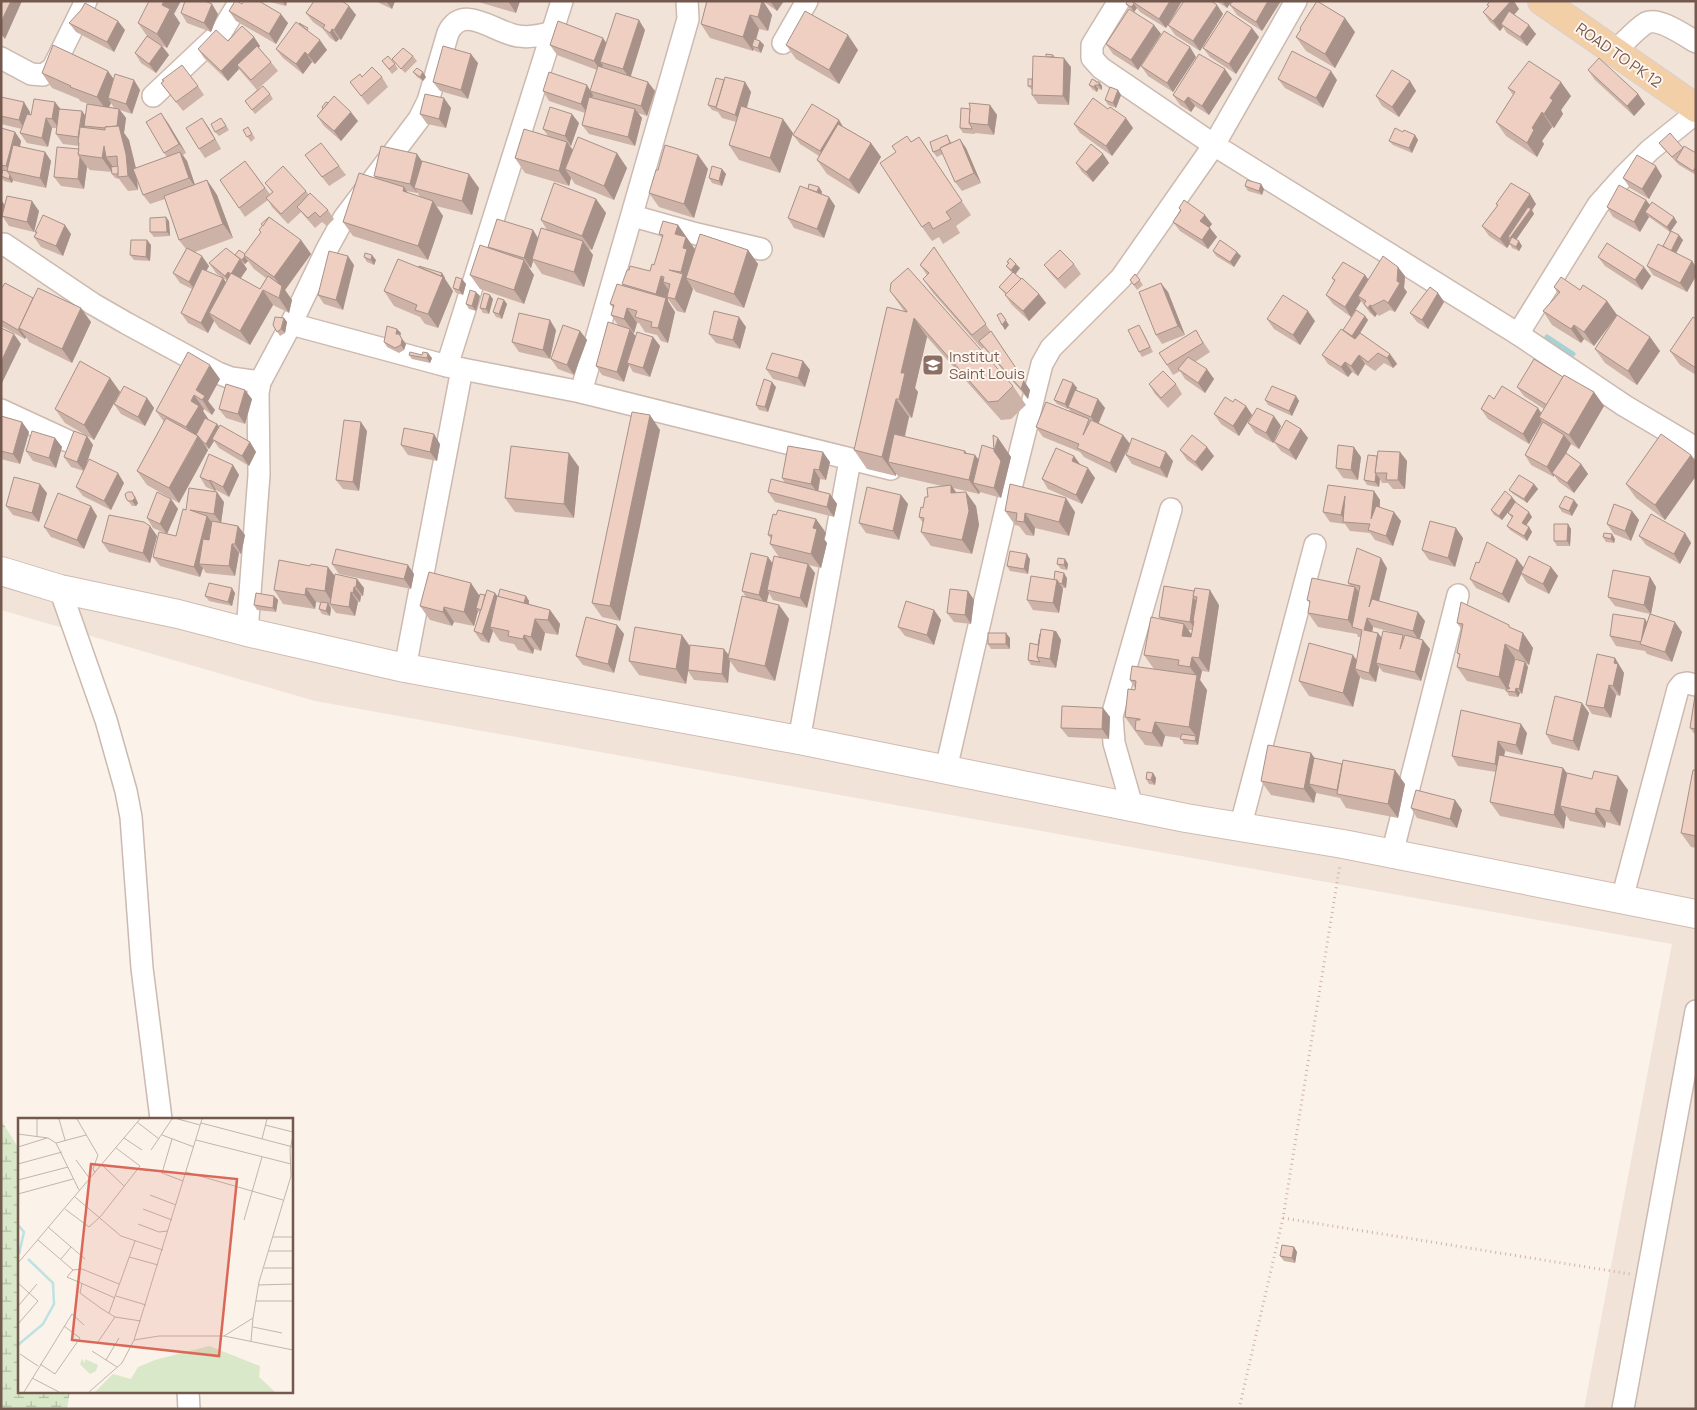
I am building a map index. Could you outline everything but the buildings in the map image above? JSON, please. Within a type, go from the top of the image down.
[{"type":"main road","name":"ROAD TO PK 12","points":[[1551,3],[1614,52],[1696,108]]},
{"type":"main road","points":[[1,571],[60,589],[178,614],[247,632],[405,668],[799,740],[1240,828],[1343,844],[1696,914]]},
{"type":"street","points":[[1,58],[32,74],[43,75],[53,68],[86,1]]},
{"type":"street","points":[[153,96],[222,31],[240,1]]},
{"type":"street","points":[[405,668],[455,367],[562,1]]},
{"type":"street","points":[[581,392],[688,19],[687,1]]},
{"type":"street","points":[[782,43],[807,1]]},
{"type":"street","points":[[1119,1],[1092,45],[1092,58],[1101,68],[1214,145],[1518,334],[1625,406],[1696,448]]},
{"type":"street","points":[[946,769],[999,494],[1042,364],[1051,348],[1121,278],[1214,145],[1296,1]]},
{"type":"street","points":[[247,632],[259,476],[258,393],[260,382],[291,324],[327,249],[344,218],[419,120],[428,101],[448,33],[453,24],[462,19],[473,20],[515,36],[527,37],[553,32]]},
{"type":"street","points":[[1614,52],[1645,24],[1652,22],[1660,22],[1696,42]]},
{"type":"street","points":[[1518,334],[1598,205],[1650,150],[1696,113]]},
{"type":"street","points":[[632,216],[761,250]]},
{"type":"street","points":[[4,244],[118,318],[218,373],[231,378],[260,382]]},
{"type":"street","points":[[291,324],[455,367],[581,392],[906,473]]},
{"type":"street","points":[[1,410],[68,441]]},
{"type":"street","points":[[799,740],[850,460]]},
{"type":"street","points":[[1132,806],[1114,743],[1112,716],[1171,509]]},
{"type":"street","points":[[1240,828],[1315,545]]},
{"type":"street","points":[[60,589],[106,720],[126,791],[131,817],[142,968],[161,1118]]},
{"type":"street","points":[[1392,854],[1458,595]]},
{"type":"street","points":[[1622,899],[1678,689],[1682,684],[1696,685]]},
{"type":"street","points":[[1623,1409],[1696,1011]]},
{"type":"street","points":[[188,1392],[189,1409]]},
{"type":"path","points":[[1239,1409],[1283,1218],[1343,844]]},
{"type":"path","points":[[1283,1218],[1648,1277]]},
{"type":"shaded area","points":[[1,1],[1696,1],[1696,1409],[1584,1409],[1672,944],[315,701],[1,610]]},
{"type":"green space","points":[[1,1120],[18,1147],[18,1392],[70,1392],[67,1409],[1,1409]]},
{"type":"waterway","points":[[1547,337],[1573,354]]},
{"type":"place","name":"Institut Saint Louis","points":[[933,365]]}]
